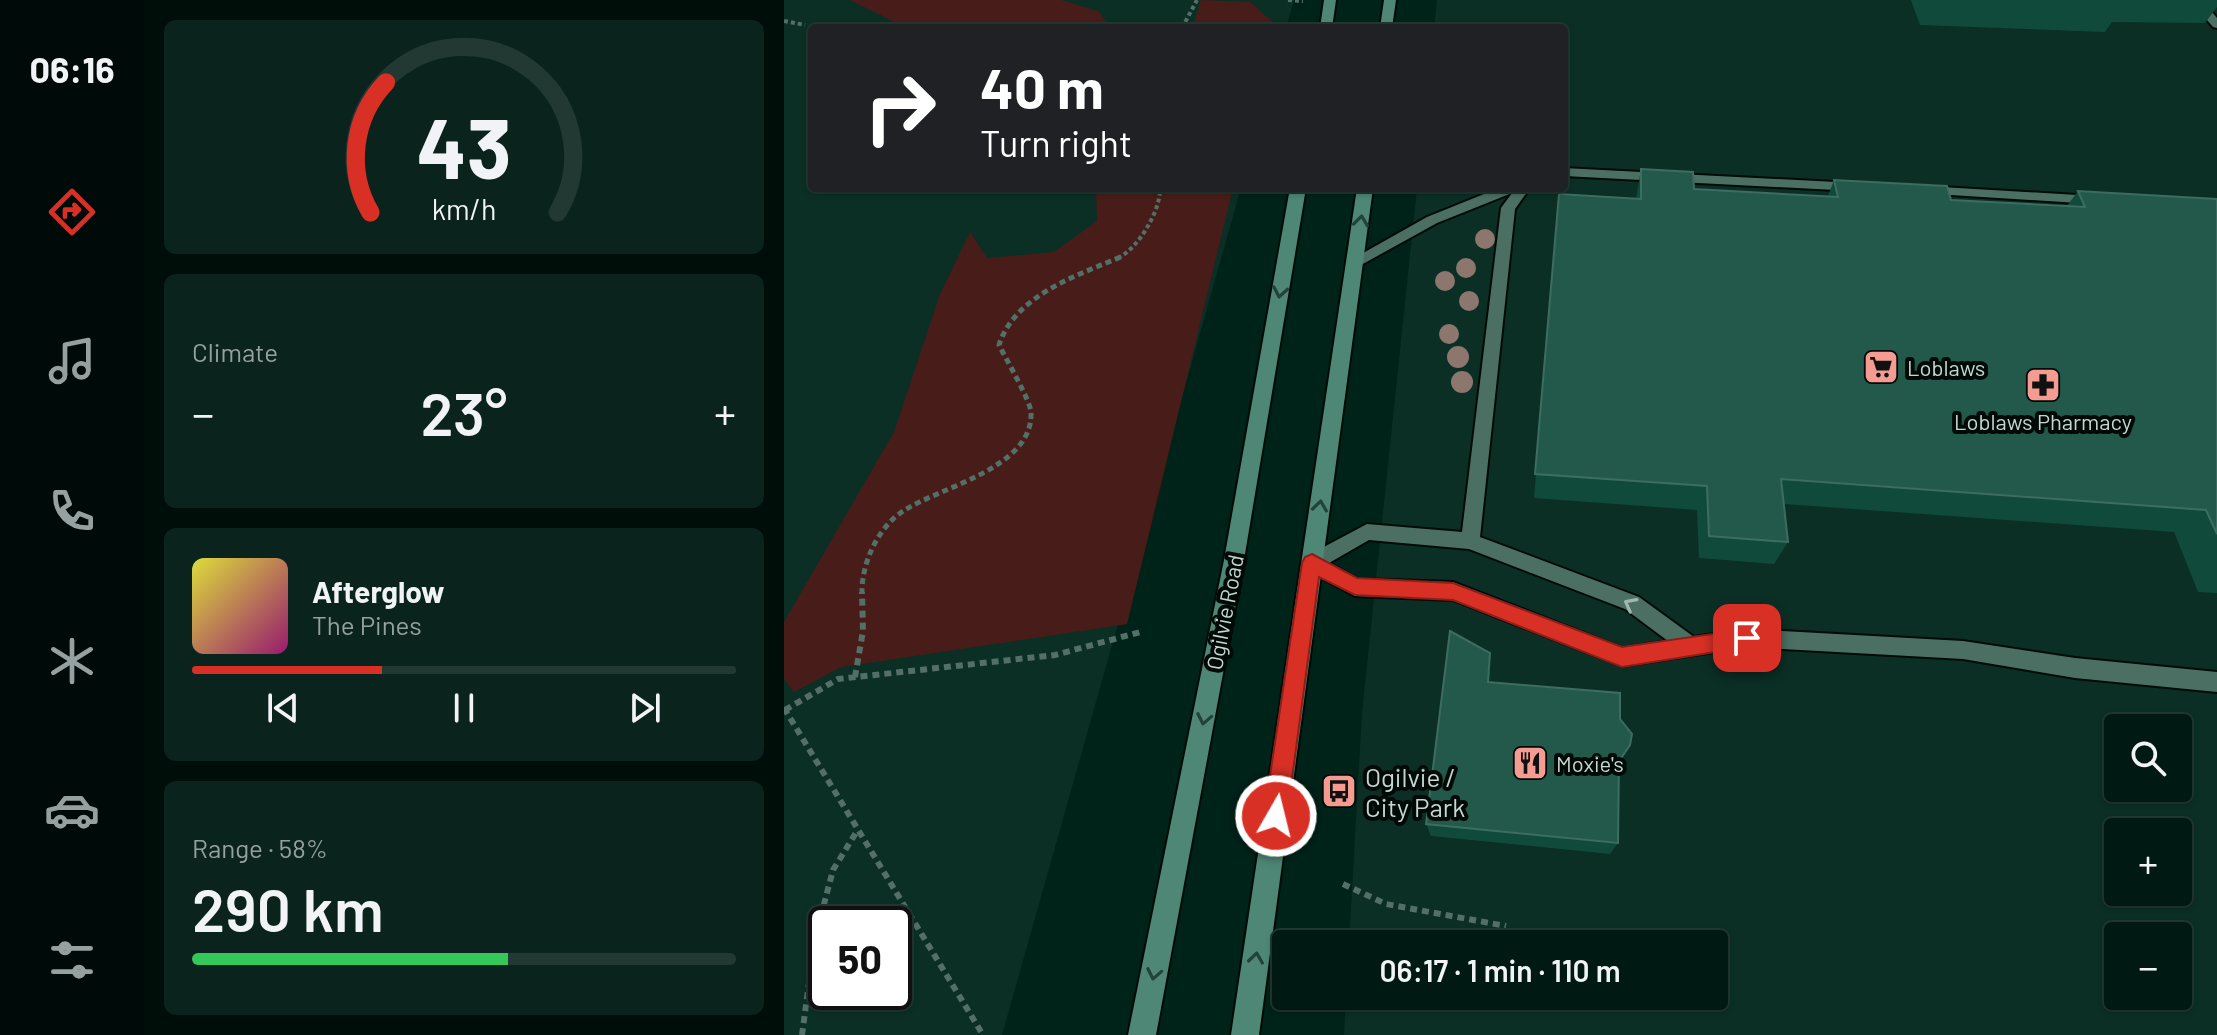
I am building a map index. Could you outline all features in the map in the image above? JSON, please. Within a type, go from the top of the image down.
[{"type":"main road","points":[[1327,24],[1330,0]]},
{"type":"main road","points":[[1387,24],[1390,0]]},
{"type":"main road","name":"Ogilvie Road","points":[[1142,1035],[1234,560],[1297,192]]},
{"type":"main road","points":[[1245,1035],[1365,192]]},
{"type":"lane","points":[[2196,0],[2217,25]]},
{"type":"lane","points":[[1568,172],[1864,187]]},
{"type":"lane","points":[[1904,189],[2110,201]]},
{"type":"lane","points":[[1356,261],[1405,232],[1500,192]]},
{"type":"lane","points":[[1470,541],[1508,208],[1520,192]]},
{"type":"lane","points":[[1312,563],[1367,532],[1470,541],[1632,603],[1694,648]]},
{"type":"lane","points":[[1312,563],[1355,587],[1453,591],[1622,657],[1747,638],[1963,650],[2075,668],[2217,682]]},
{"type":"path","points":[[1184,24],[1197,0]]},
{"type":"path","points":[[784,21],[805,25]]},
{"type":"path","points":[[855,677],[863,631],[861,576],[883,529],[904,510],[988,471],[1011,454],[1027,432],[1031,411],[999,345],[1005,326],[1021,308],[1078,275],[1129,253],[1161,204],[1160,192]]},
{"type":"path","points":[[983,1035],[785,709],[838,679],[1055,655],[1144,631]]},
{"type":"path","points":[[802,1035],[818,924],[833,870],[857,831]]},
{"type":"path","points":[[1343,884],[1386,904],[1506,926]]},
{"type":"shaded area","points":[[784,0],[1294,0],[1287,24],[808,24],[808,192],[1240,192],[1002,1035],[784,1035]]},
{"type":"shaded area","points":[[850,0],[1061,0],[1098,11],[1108,24],[899,24]]},
{"type":"shaded area","points":[[1201,0],[1250,2],[1273,22],[1273,24],[1193,24]]},
{"type":"shaded area","points":[[1437,0],[2217,0],[2217,1035],[1344,1035],[1345,1010],[1728,1010],[1728,930],[1350,930],[1362,713],[1417,192],[1568,192],[1568,24],[1434,24]]},
{"type":"shaded area","points":[[1096,192],[1232,192],[1127,624],[841,667],[794,692],[784,679],[784,622],[894,432],[940,294],[970,232],[987,258],[1054,252],[1097,221]]},
{"type":"building","name":"Loblaws","points":[[1641,169],[1693,172],[1694,189],[1838,197],[1834,180],[1947,186],[1951,200],[2085,207],[2078,191],[2217,199],[2217,534],[2206,510],[1781,479],[1788,542],[1709,536],[1707,486],[1535,474],[1559,194],[1641,199]]},
{"type":"building","name":"Moxie's","points":[[1450,631],[1490,653],[1488,682],[1620,693],[1620,719],[1632,734],[1630,745],[1619,761],[1618,843],[1426,824]]},
{"type":"place","name":"Loblaws","points":[[1881,367]]},
{"type":"place","name":"Loblaws Pharmacy","points":[[2043,385]]},
{"type":"place","name":"Moxie's","points":[[1530,763]]},
{"type":"place","name":"Ogilvie / City Park","points":[[1339,791]]},
{"type":"route","points":[[1276,816],[1312,563],[1355,587],[1453,591],[1622,657],[1747,638]]}]
